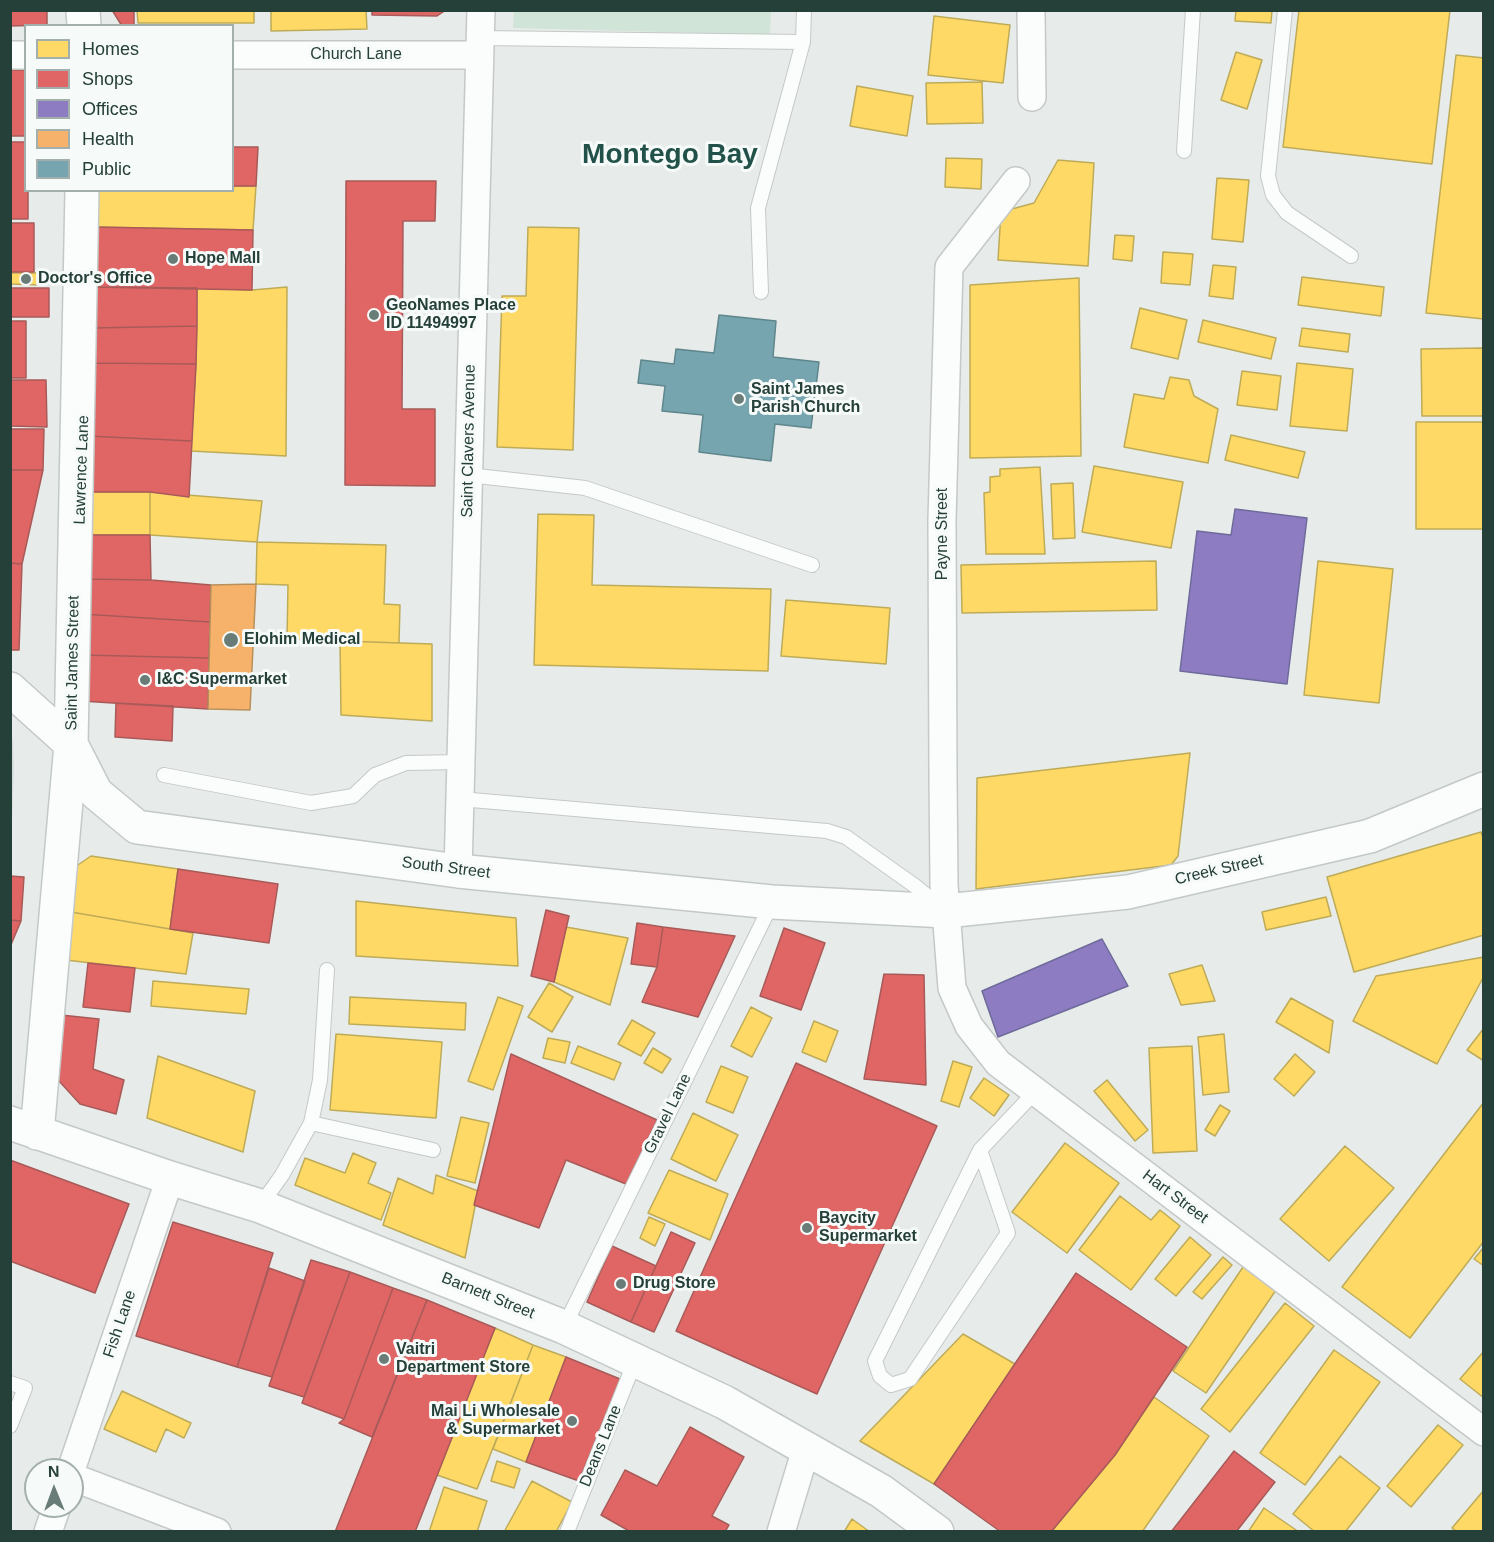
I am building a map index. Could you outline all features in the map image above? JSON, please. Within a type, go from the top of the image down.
[{"type":"main road","name":"Saint James Street","points":[[24,1128],[73,746],[82,192]]},
{"type":"main road","name":"South Street","points":[[10,689],[73,746],[96,793],[137,827],[458,871],[772,902],[946,911]]},
{"type":"main road","name":"Creek Street","points":[[946,911],[1140,889],[1370,836],[1484,789]]},
{"type":"main road","name":"Barnett Street","points":[[24,1128],[170,1178],[261,1206],[564,1327],[724,1402],[881,1491],[937,1532]]},
{"type":"street","name":"Saint Clavers Avenue","points":[[458,871],[481,10]]},
{"type":"street","points":[[1031,10],[1032,98]]},
{"type":"street","name":"Church Lane","points":[[234,55],[479,47]]},
{"type":"street","name":"Payne Street","points":[[946,911],[942,520],[949,267],[1016,181]]},
{"type":"street","name":"Lawrence Lane","points":[[73,746],[90,192]]},
{"type":"street","name":"Hart Street","points":[[946,911],[952,988],[969,1026],[998,1063],[1484,1432]]},
{"type":"street","name":"Fish Lane","points":[[75,1458],[170,1178]]},
{"type":"street","points":[[782,1532],[806,1449]]},
{"type":"street","points":[[84,1482],[217,1532]]},
{"type":"lane","points":[[761,292],[758,208],[803,42],[804,10]]},
{"type":"lane","points":[[1184,151],[1193,10]]},
{"type":"lane","points":[[1285,10],[1268,176],[1273,195],[1287,213],[1351,256]]},
{"type":"lane","points":[[479,47],[803,42]]},
{"type":"lane","points":[[468,475],[585,488],[812,565]]},
{"type":"lane","points":[[164,775],[311,803],[353,796],[375,775],[406,763],[461,762]]},
{"type":"lane","points":[[460,799],[827,831],[846,837],[946,911]]},
{"type":"lane","name":"Gravel Lane","points":[[564,1327],[772,902]]},
{"type":"lane","points":[[261,1206],[282,1175],[311,1123],[320,1080],[327,970]]},
{"type":"lane","points":[[980,1150],[1008,1233],[910,1379],[891,1385],[880,1376],[874,1361],[980,1150],[1036,1091]]},
{"type":"lane","points":[[311,1123],[433,1150]]},
{"type":"lane","name":"Deans Lane","points":[[567,1532],[635,1361]]},
{"type":"lane","points":[[10,1383],[25,1388],[10,1426]]},
{"type":"shaded area","points":[[11,734],[14,771],[11,848]]},
{"type":"green space","points":[[514,11],[771,11],[770,35],[513,28]]},
{"type":"building: Homes","points":[[137,10],[254,10],[254,23],[138,23]]},
{"type":"building: Homes","points":[[271,10],[366,10],[367,29],[271,31]]},
{"type":"building: Homes","points":[[1236,10],[1272,10],[1271,23],[1235,21]]},
{"type":"building: Homes","points":[[1299,10],[1450,10],[1432,164],[1283,147]]},
{"type":"building: Homes","points":[[934,16],[1010,25],[1003,83],[928,75]]},
{"type":"building: Homes","points":[[1236,52],[1262,60],[1247,109],[1221,100]]},
{"type":"building: Homes","points":[[1456,55],[1484,58],[1484,319],[1426,313]]},
{"type":"building: Homes","points":[[982,82],[983,123],[927,124],[926,83]]},
{"type":"building: Homes","points":[[857,86],[913,96],[907,136],[850,126]]},
{"type":"building: Homes","points":[[946,158],[982,159],[981,189],[945,187]]},
{"type":"building: Homes","points":[[1058,160],[1094,163],[1088,266],[998,260],[1001,212],[1034,203]]},
{"type":"building: Homes","points":[[1217,178],[1249,180],[1243,242],[1212,239]]},
{"type":"building: Homes","points":[[234,186],[256,186],[253,230],[94,227],[95,192],[234,192]]},
{"type":"building: Homes","points":[[528,227],[579,228],[573,450],[497,447],[502,296],[526,296]]},
{"type":"building: Homes","points":[[1115,235],[1134,236],[1132,261],[1113,259]]},
{"type":"building: Homes","points":[[1163,252],[1193,254],[1190,285],[1161,283]]},
{"type":"building: Homes","points":[[1213,265],[1236,267],[1233,299],[1209,296]]},
{"type":"building: Homes","name":"Doctor's Office","points":[[10,273],[42,273],[42,285],[10,284]]},
{"type":"building: Homes","points":[[1302,277],[1384,287],[1381,316],[1298,305]]},
{"type":"building: Homes","points":[[1079,278],[1081,456],[970,458],[970,285]]},
{"type":"building: Homes","points":[[287,287],[286,456],[191,451],[197,288],[252,290]]},
{"type":"building: Homes","points":[[1140,308],[1187,320],[1178,359],[1131,348]]},
{"type":"building: Homes","points":[[1203,320],[1276,338],[1271,359],[1198,342]]},
{"type":"building: Homes","points":[[1302,328],[1350,334],[1348,352],[1299,346]]},
{"type":"building: Homes","points":[[1484,348],[1484,416],[1422,416],[1421,349]]},
{"type":"building: Homes","points":[[1297,363],[1353,369],[1347,431],[1290,426]]},
{"type":"building: Homes","points":[[1242,371],[1281,376],[1277,410],[1237,405]]},
{"type":"building: Homes","points":[[1170,377],[1189,380],[1194,396],[1218,409],[1208,463],[1124,447],[1134,394],[1164,399]]},
{"type":"building: Homes","points":[[1416,422],[1484,422],[1484,529],[1416,529]]},
{"type":"building: Homes","points":[[1231,435],[1305,452],[1298,478],[1225,460]]},
{"type":"building: Homes","points":[[1094,466],[1183,482],[1171,548],[1082,532]]},
{"type":"building: Homes","points":[[1040,467],[1045,554],[986,554],[984,493],[990,492],[990,477],[1000,476],[1000,469]]},
{"type":"building: Homes","points":[[1073,483],[1075,538],[1053,539],[1051,484]]},
{"type":"building: Homes","points":[[86,492],[150,492],[150,535],[86,535]]},
{"type":"building: Homes","points":[[150,492],[262,501],[257,542],[150,535]]},
{"type":"building: Homes","points":[[538,514],[594,515],[592,585],[771,589],[768,671],[534,665]]},
{"type":"building: Homes","points":[[257,542],[386,545],[384,604],[400,605],[399,643],[287,639],[288,585],[256,584]]},
{"type":"building: Homes","points":[[1156,561],[1157,610],[962,613],[961,565]]},
{"type":"building: Homes","points":[[1318,561],[1393,569],[1379,703],[1304,695]]},
{"type":"building: Homes","points":[[786,600],[890,608],[886,664],[781,656]]},
{"type":"building: Homes","points":[[340,641],[432,644],[432,721],[341,715]]},
{"type":"building: Homes","points":[[1190,753],[1178,856],[1171,865],[976,889],[977,778]]},
{"type":"building: Homes","points":[[1481,832],[1484,841],[1484,935],[1354,972],[1327,877]]},
{"type":"building: Homes","points":[[91,856],[178,869],[170,929],[71,912],[75,867]]},
{"type":"building: Homes","points":[[1326,897],[1331,916],[1266,930],[1262,912]]},
{"type":"building: Homes","points":[[356,901],[516,918],[518,966],[356,956]]},
{"type":"building: Homes","points":[[71,912],[193,933],[186,974],[57,959]]},
{"type":"building: Homes","points":[[566,927],[628,938],[610,1005],[554,982]]},
{"type":"building: Homes","points":[[1484,957],[1484,976],[1437,1064],[1353,1021],[1376,976]]},
{"type":"building: Homes","points":[[1202,965],[1215,1001],[1181,1005],[1169,974]]},
{"type":"building: Homes","points":[[153,981],[249,989],[246,1014],[151,1006]]},
{"type":"building: Homes","points":[[549,983],[573,997],[552,1032],[528,1017]]},
{"type":"building: Homes","points":[[350,997],[466,1003],[465,1030],[349,1024]]},
{"type":"building: Homes","points":[[498,997],[523,1006],[493,1090],[468,1081]]},
{"type":"building: Homes","points":[[1291,998],[1333,1021],[1329,1053],[1276,1022]]},
{"type":"building: Homes","points":[[751,1007],[772,1018],[752,1057],[731,1046]]},
{"type":"building: Homes","points":[[632,1020],[655,1033],[641,1056],[618,1044]]},
{"type":"building: Homes","points":[[814,1021],[838,1031],[826,1062],[802,1052]]},
{"type":"building: Homes","points":[[1484,1028],[1484,1061],[1467,1050]]},
{"type":"building: Homes","points":[[336,1034],[442,1042],[436,1118],[330,1110]]},
{"type":"building: Homes","points":[[1224,1034],[1229,1092],[1203,1095],[1198,1037]]},
{"type":"building: Homes","points":[[548,1038],[570,1042],[565,1063],[543,1058]]},
{"type":"building: Homes","points":[[578,1046],[621,1063],[614,1080],[571,1063]]},
{"type":"building: Homes","points":[[1192,1046],[1197,1151],[1153,1153],[1149,1048]]},
{"type":"building: Homes","points":[[653,1048],[671,1059],[662,1073],[644,1063]]},
{"type":"building: Homes","points":[[1295,1054],[1315,1072],[1294,1096],[1274,1079]]},
{"type":"building: Homes","points":[[158,1056],[255,1091],[243,1152],[147,1118]]},
{"type":"building: Homes","points":[[953,1061],[972,1067],[959,1107],[941,1101]]},
{"type":"building: Homes","points":[[721,1066],[748,1077],[733,1113],[706,1102]]},
{"type":"building: Homes","points":[[984,1078],[1009,1095],[994,1116],[970,1098]]},
{"type":"building: Homes","points":[[1107,1080],[1148,1130],[1135,1141],[1094,1091]]},
{"type":"building: Homes","points":[[1484,1102],[1484,1241],[1410,1338],[1342,1287]]},
{"type":"building: Homes","points":[[1220,1105],[1230,1111],[1215,1136],[1205,1130]]},
{"type":"building: Homes","points":[[693,1113],[738,1135],[716,1181],[671,1159]]},
{"type":"building: Homes","points":[[461,1117],[489,1123],[475,1183],[447,1176]]},
{"type":"building: Homes","points":[[1065,1143],[1119,1183],[1067,1253],[1012,1212]]},
{"type":"building: Homes","points":[[1345,1146],[1394,1188],[1329,1261],[1280,1219]]},
{"type":"building: Homes","points":[[353,1153],[376,1163],[368,1183],[391,1193],[381,1220],[295,1185],[305,1158],[345,1173]]},
{"type":"building: Homes","points":[[669,1170],[728,1194],[710,1240],[648,1213]]},
{"type":"building: Homes","points":[[436,1175],[478,1191],[465,1258],[383,1225],[398,1178],[433,1194]]},
{"type":"building: Homes","points":[[1120,1196],[1151,1220],[1160,1210],[1180,1226],[1131,1290],[1079,1250]]},
{"type":"building: Homes","points":[[649,1217],[665,1224],[655,1246],[640,1238]]},
{"type":"building: Homes","points":[[1190,1237],[1211,1255],[1176,1296],[1155,1279]]},
{"type":"building: Homes","points":[[1484,1247],[1484,1266],[1474,1259]]},
{"type":"building: Homes","points":[[1223,1257],[1232,1265],[1202,1299],[1193,1292]]},
{"type":"building: Homes","points":[[1243,1267],[1276,1290],[1206,1393],[1173,1371]]},
{"type":"building: Homes","points":[[1285,1303],[1314,1326],[1230,1432],[1201,1409]]},
{"type":"building: Homes","points":[[495,1328],[533,1345],[477,1489],[437,1475]]},
{"type":"building: Homes","points":[[963,1334],[1015,1364],[934,1484],[860,1441]]},
{"type":"building: Homes","points":[[533,1345],[566,1357],[526,1462],[493,1449]]},
{"type":"building: Homes","points":[[1334,1350],[1380,1382],[1305,1485],[1260,1453]]},
{"type":"building: Homes","points":[[1484,1351],[1484,1398],[1460,1379]]},
{"type":"building: Homes","points":[[122,1391],[191,1423],[184,1438],[166,1429],[156,1452],[104,1429]]},
{"type":"building: Homes","points":[[1154,1397],[1209,1436],[1142,1532],[1051,1532],[1115,1455]]},
{"type":"building: Homes","points":[[1438,1425],[1463,1445],[1411,1507],[1387,1486]]},
{"type":"building: Homes","points":[[1340,1456],[1380,1488],[1345,1532],[1315,1532],[1293,1514]]},
{"type":"building: Homes","points":[[497,1461],[520,1469],[514,1488],[491,1481]]},
{"type":"building: Homes","points":[[532,1481],[572,1502],[556,1532],[504,1532]]},
{"type":"building: Homes","points":[[444,1487],[487,1501],[477,1532],[429,1532]]},
{"type":"building: Homes","points":[[1484,1490],[1484,1532],[1457,1532],[1452,1528]]},
{"type":"building: Homes","points":[[1264,1508],[1299,1532],[1248,1532]]},
{"type":"building: Homes","points":[[852,1519],[870,1532],[844,1532]]},
{"type":"building: Shops","points":[[10,10],[47,10],[47,24],[10,26]]},
{"type":"building: Shops","points":[[112,10],[134,10],[134,24],[121,24]]},
{"type":"building: Shops","points":[[372,10],[446,10],[437,16],[372,15]]},
{"type":"building: Shops","points":[[10,70],[24,70],[24,136],[10,136]]},
{"type":"building: Shops","points":[[10,142],[24,142],[24,192],[28,192],[28,219],[10,219]]},
{"type":"building: Shops","points":[[234,147],[258,147],[256,186],[234,186]]},
{"type":"building: Shops","name":"GeoNames Place ID 11494997","points":[[346,181],[436,181],[435,221],[403,221],[402,409],[435,409],[435,486],[345,485]]},
{"type":"building: Shops","points":[[10,223],[34,223],[34,272],[10,272]]},
{"type":"building: Shops","name":"Hope Mall","points":[[94,227],[253,230],[252,290],[93,287]]},
{"type":"building: Shops","points":[[93,287],[197,288],[197,326],[92,328]]},
{"type":"building: Shops","points":[[10,288],[49,288],[49,317],[10,317]]},
{"type":"building: Shops","points":[[10,321],[26,321],[26,378],[10,378]]},
{"type":"building: Shops","points":[[197,326],[196,364],[91,363],[92,328]]},
{"type":"building: Shops","points":[[91,363],[196,364],[192,441],[88,436]]},
{"type":"building: Shops","points":[[10,380],[46,380],[47,427],[10,426]]},
{"type":"building: Shops","points":[[10,429],[44,429],[43,470],[10,470]]},
{"type":"building: Shops","points":[[88,436],[192,441],[189,497],[150,492],[86,492]]},
{"type":"building: Shops","points":[[10,470],[43,470],[22,564],[10,563]]},
{"type":"building: Shops","points":[[86,535],[150,535],[151,580],[85,579]]},
{"type":"building: Shops","points":[[10,563],[22,564],[19,650],[10,650]]},
{"type":"building: Shops","points":[[85,579],[151,580],[211,585],[210,622],[82,614]]},
{"type":"building: Shops","points":[[82,614],[210,622],[209,658],[82,655]]},
{"type":"building: Shops","name":"I&C Supermarket","points":[[82,655],[209,658],[208,709],[81,701]]},
{"type":"building: Shops","points":[[116,703],[173,706],[172,741],[115,737]]},
{"type":"building: Shops","points":[[178,869],[278,884],[269,943],[170,929]]},
{"type":"building: Shops","points":[[10,876],[24,877],[21,921],[10,920]]},
{"type":"building: Shops","points":[[546,910],[569,916],[554,982],[531,976]]},
{"type":"building: Shops","points":[[10,920],[21,921],[10,947]]},
{"type":"building: Shops","points":[[637,923],[663,927],[657,967],[631,964]]},
{"type":"building: Shops","points":[[663,927],[735,936],[698,1017],[642,1002],[657,967]]},
{"type":"building: Shops","points":[[784,928],[825,943],[801,1010],[760,996]]},
{"type":"building: Shops","points":[[88,963],[135,968],[130,1012],[83,1007]]},
{"type":"building: Shops","points":[[884,974],[924,975],[926,1085],[864,1079]]},
{"type":"building: Shops","points":[[61,1015],[99,1019],[93,1069],[124,1080],[116,1114],[80,1104],[59,1081]]},
{"type":"building: Shops","points":[[511,1054],[657,1120],[626,1184],[566,1160],[539,1228],[474,1205]]},
{"type":"building: Shops","name":"Baycity Supermarket","points":[[796,1063],[937,1126],[817,1394],[676,1331]]},
{"type":"building: Shops","points":[[10,1160],[129,1204],[95,1293],[10,1261]]},
{"type":"building: Shops","points":[[173,1222],[273,1253],[237,1367],[136,1336]]},
{"type":"building: Shops","points":[[671,1232],[695,1243],[654,1332],[631,1322]]},
{"type":"building: Shops","name":"Drug Store","points":[[612,1246],[656,1266],[631,1322],[587,1302]]},
{"type":"building: Shops","points":[[311,1260],[350,1272],[304,1397],[269,1386]]},
{"type":"building: Shops","points":[[269,1268],[305,1281],[272,1377],[237,1367]]},
{"type":"building: Shops","points":[[350,1272],[393,1288],[344,1419],[302,1403]]},
{"type":"building: Shops","points":[[1076,1273],[1187,1347],[1115,1455],[1051,1532],[1001,1532],[934,1484]]},
{"type":"building: Shops","name":"Vaitri Department Store","points":[[393,1288],[427,1300],[372,1437],[339,1423],[344,1419]]},
{"type":"building: Shops","points":[[427,1300],[495,1328],[415,1532],[335,1532]]},
{"type":"building: Shops","name":"Mai Li Wholesale & Supermarket","points":[[566,1357],[620,1379],[579,1481],[526,1462]]},
{"type":"building: Shops","points":[[690,1427],[744,1457],[712,1516],[729,1525],[725,1532],[631,1532],[601,1515],[625,1470],[657,1486]]},
{"type":"building: Shops","points":[[1234,1451],[1275,1482],[1236,1532],[1171,1532]]},
{"type":"building: Offices","points":[[1235,509],[1307,518],[1287,684],[1180,671],[1197,531],[1231,535]]},
{"type":"building: Offices","points":[[1102,939],[1128,986],[998,1037],[982,991]]},
{"type":"building: Health","name":"Elohim Medical","points":[[256,584],[250,710],[208,709],[211,585]]},
{"type":"building: Public","name":"Saint James Parish Church","points":[[719,315],[776,321],[773,357],[819,362],[811,428],[775,424],[771,461],[699,452],[703,415],[662,411],[665,386],[638,383],[641,360],[674,364],[676,349],[714,353]]},
{"type":"place","name":"Hope Mall","points":[[173,259]]},
{"type":"place","name":"Doctor's Office","points":[[26,279]]},
{"type":"place","name":"GeoNames Place ID 11494997","points":[[374,315]]},
{"type":"place","name":"Saint James Parish Church","points":[[739,399]]},
{"type":"place","name":"Elohim Medical","points":[[231,640]]},
{"type":"place","name":"I&C Supermarket","points":[[145,680]]},
{"type":"place","name":"Baycity Supermarket","points":[[807,1228]]},
{"type":"place","name":"Drug Store","points":[[621,1284]]},
{"type":"place","name":"Vaitri Department Store","points":[[384,1359]]},
{"type":"place","name":"Mai Li Wholesale & Supermarket","points":[[572,1421]]},
{"type":"district","name":"Montego Bay","points":[[670,155]]}]
